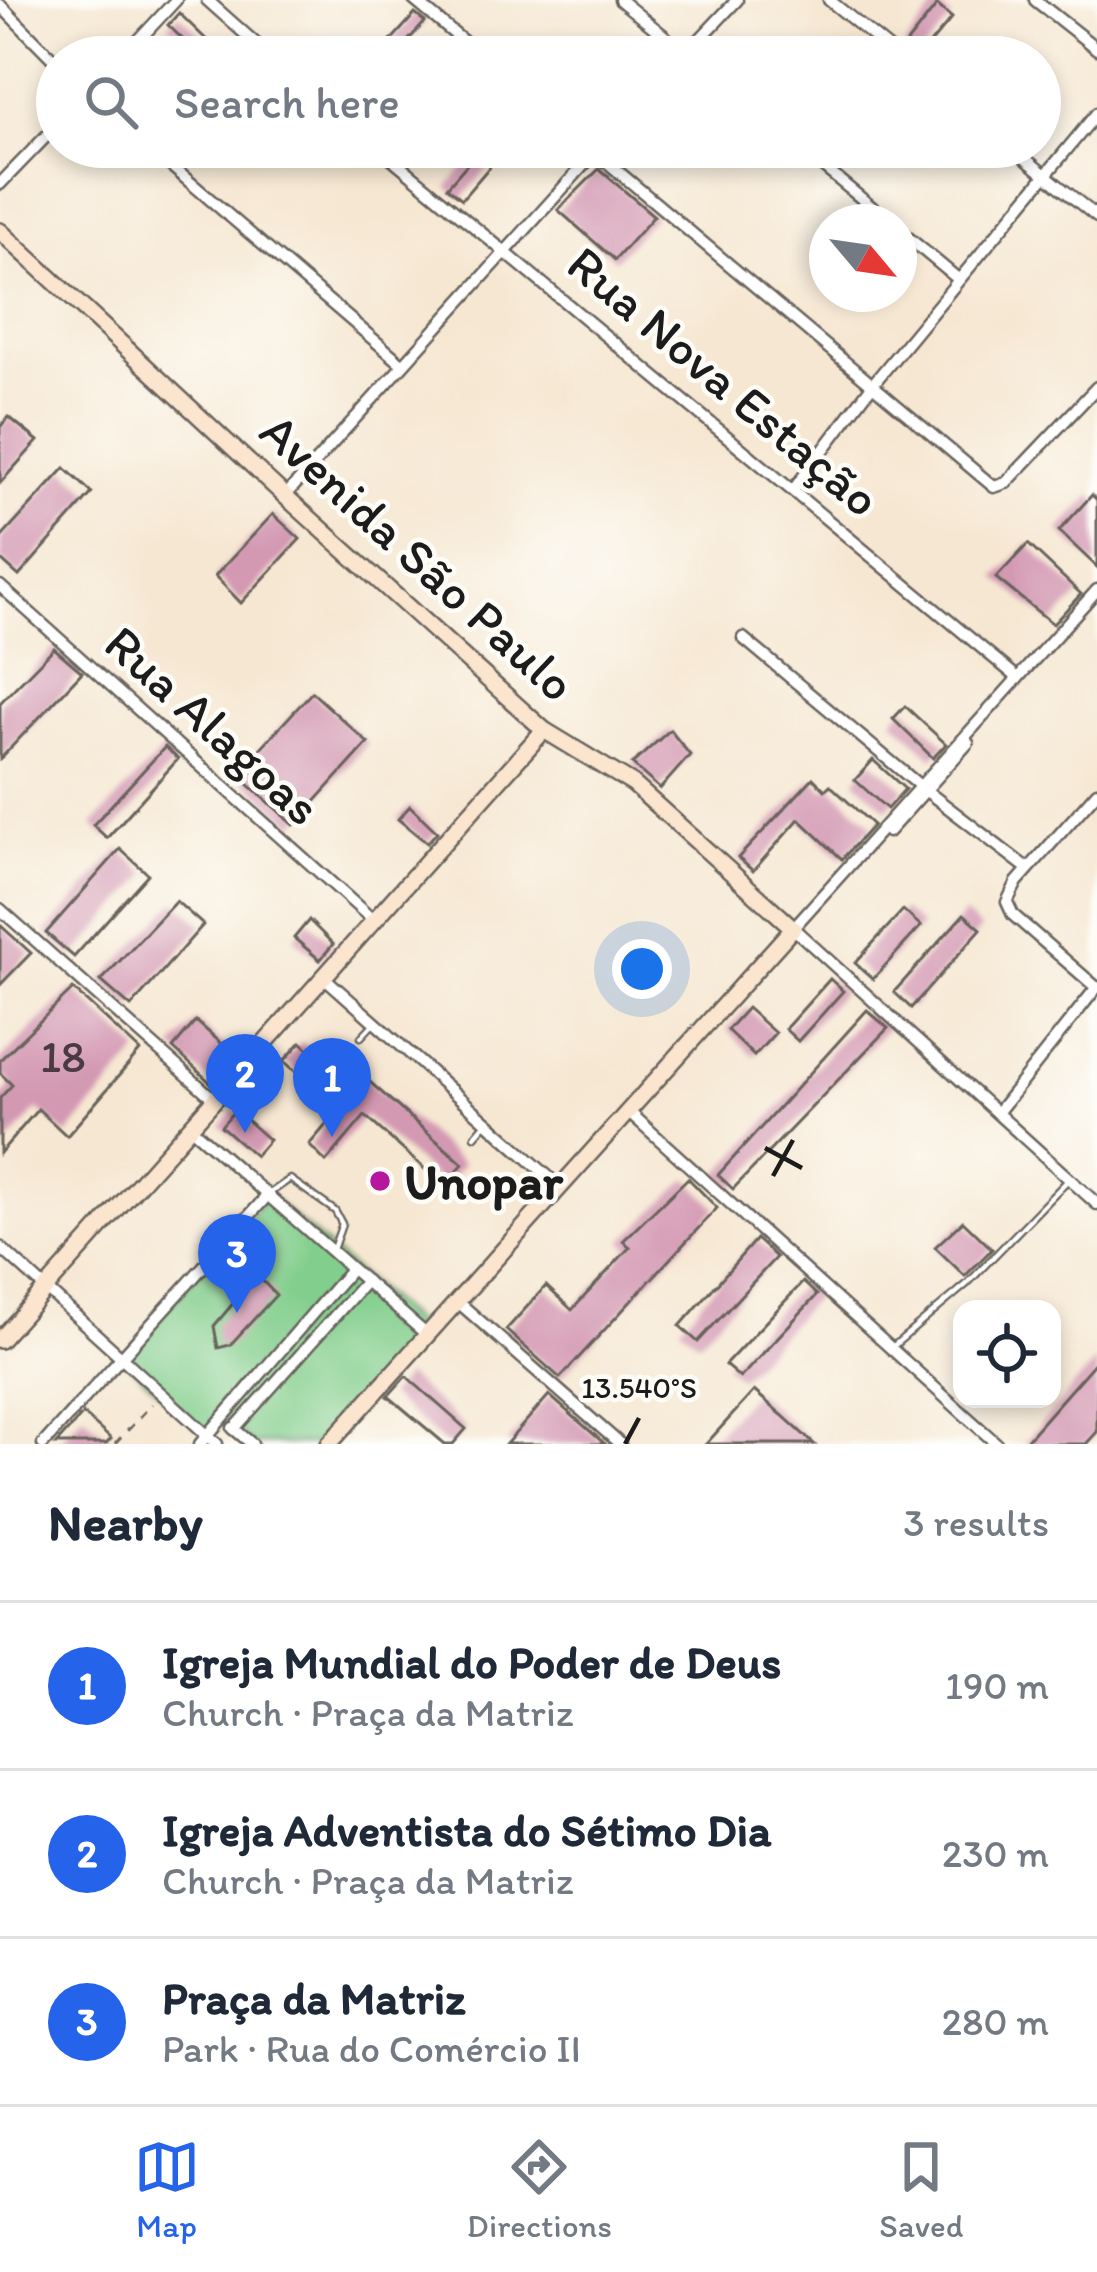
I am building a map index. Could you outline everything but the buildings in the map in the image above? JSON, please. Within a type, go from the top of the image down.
[{"type":"main road","name":"Avenida São Paulo","points":[[0,231],[544,730],[633,784],[794,931]]},
{"type":"main road","points":[[0,1340],[544,730]]},
{"type":"main road","points":[[328,1444],[794,931]]},
{"type":"street","points":[[143,36],[176,0]]},
{"type":"street","points":[[207,0],[247,36]]},
{"type":"street","points":[[413,0],[457,36]]},
{"type":"street","points":[[620,0],[663,36]]},
{"type":"street","points":[[704,36],[736,0]]},
{"type":"street","points":[[829,0],[873,36]]},
{"type":"street","points":[[1035,0],[1097,50]]},
{"type":"street","points":[[0,5],[36,42]]},
{"type":"street","points":[[1061,155],[1097,112]]},
{"type":"street","points":[[0,184],[36,147]]},
{"type":"street","points":[[173,168],[401,364]]},
{"type":"street","name":"Rua Nova Estação","points":[[404,168],[1018,678]]},
{"type":"street","points":[[285,496],[578,168]]},
{"type":"street","points":[[617,168],[987,484],[999,488],[1006,483],[1097,387]]},
{"type":"street","points":[[824,168],[868,204]]},
{"type":"street","points":[[1037,168],[1097,217]]},
{"type":"street","points":[[794,489],[873,384],[1050,168]]},
{"type":"street","points":[[917,245],[958,279]]},
{"type":"street","name":"Rua Alagoas","points":[[0,586],[375,922]]},
{"type":"street","points":[[794,931],[1097,590]]},
{"type":"street","points":[[922,788],[1097,601]]},
{"type":"street","points":[[742,638],[1028,869]]},
{"type":"street","points":[[997,1113],[1097,987],[1013,915],[1006,902],[1028,869],[1097,792]]},
{"type":"street","points":[[0,909],[215,1100]]},
{"type":"street","points":[[794,931],[1097,1208]]},
{"type":"street","points":[[794,931],[1097,1208]]},
{"type":"street","points":[[325,978],[560,1186]]},
{"type":"street","points":[[628,1112],[998,1444]]},
{"type":"street","points":[[190,1127],[427,1335]]},
{"type":"street","points":[[1085,1194],[1097,1181]]},
{"type":"street","points":[[43,1444],[268,1195]]},
{"type":"street","points":[[0,1247],[208,1441],[221,1418],[351,1269]]},
{"type":"street","points":[[234,1429],[366,1281]]},
{"type":"street","points":[[457,1301],[620,1444]]},
{"type":"street","points":[[221,1418],[251,1444]]},
{"type":"lane","points":[[361,1037],[375,1022]]},
{"type":"lane","points":[[476,1136],[488,1122]]},
{"type":"lane","points":[[268,1195],[290,1179],[335,1211],[342,1224],[332,1252]]},
{"type":"lane","points":[[891,1348],[970,1280],[1067,1181]]},
{"type":"path","points":[[115,1444],[161,1394]]},
{"type":"green space","points":[[268,1195],[427,1334],[328,1444],[252,1444],[222,1418],[207,1435],[122,1358]]},
{"type":"place","name":"Igreja Adventista do Sétimo Dia","points":[[245,1133]]},
{"type":"place","name":"Igreja Mundial do Poder de Deus","points":[[332,1137]]},
{"type":"place","name":"Unopar","points":[[380,1181]]},
{"type":"place","name":"Praça da Matriz","points":[[237,1313]]}]
